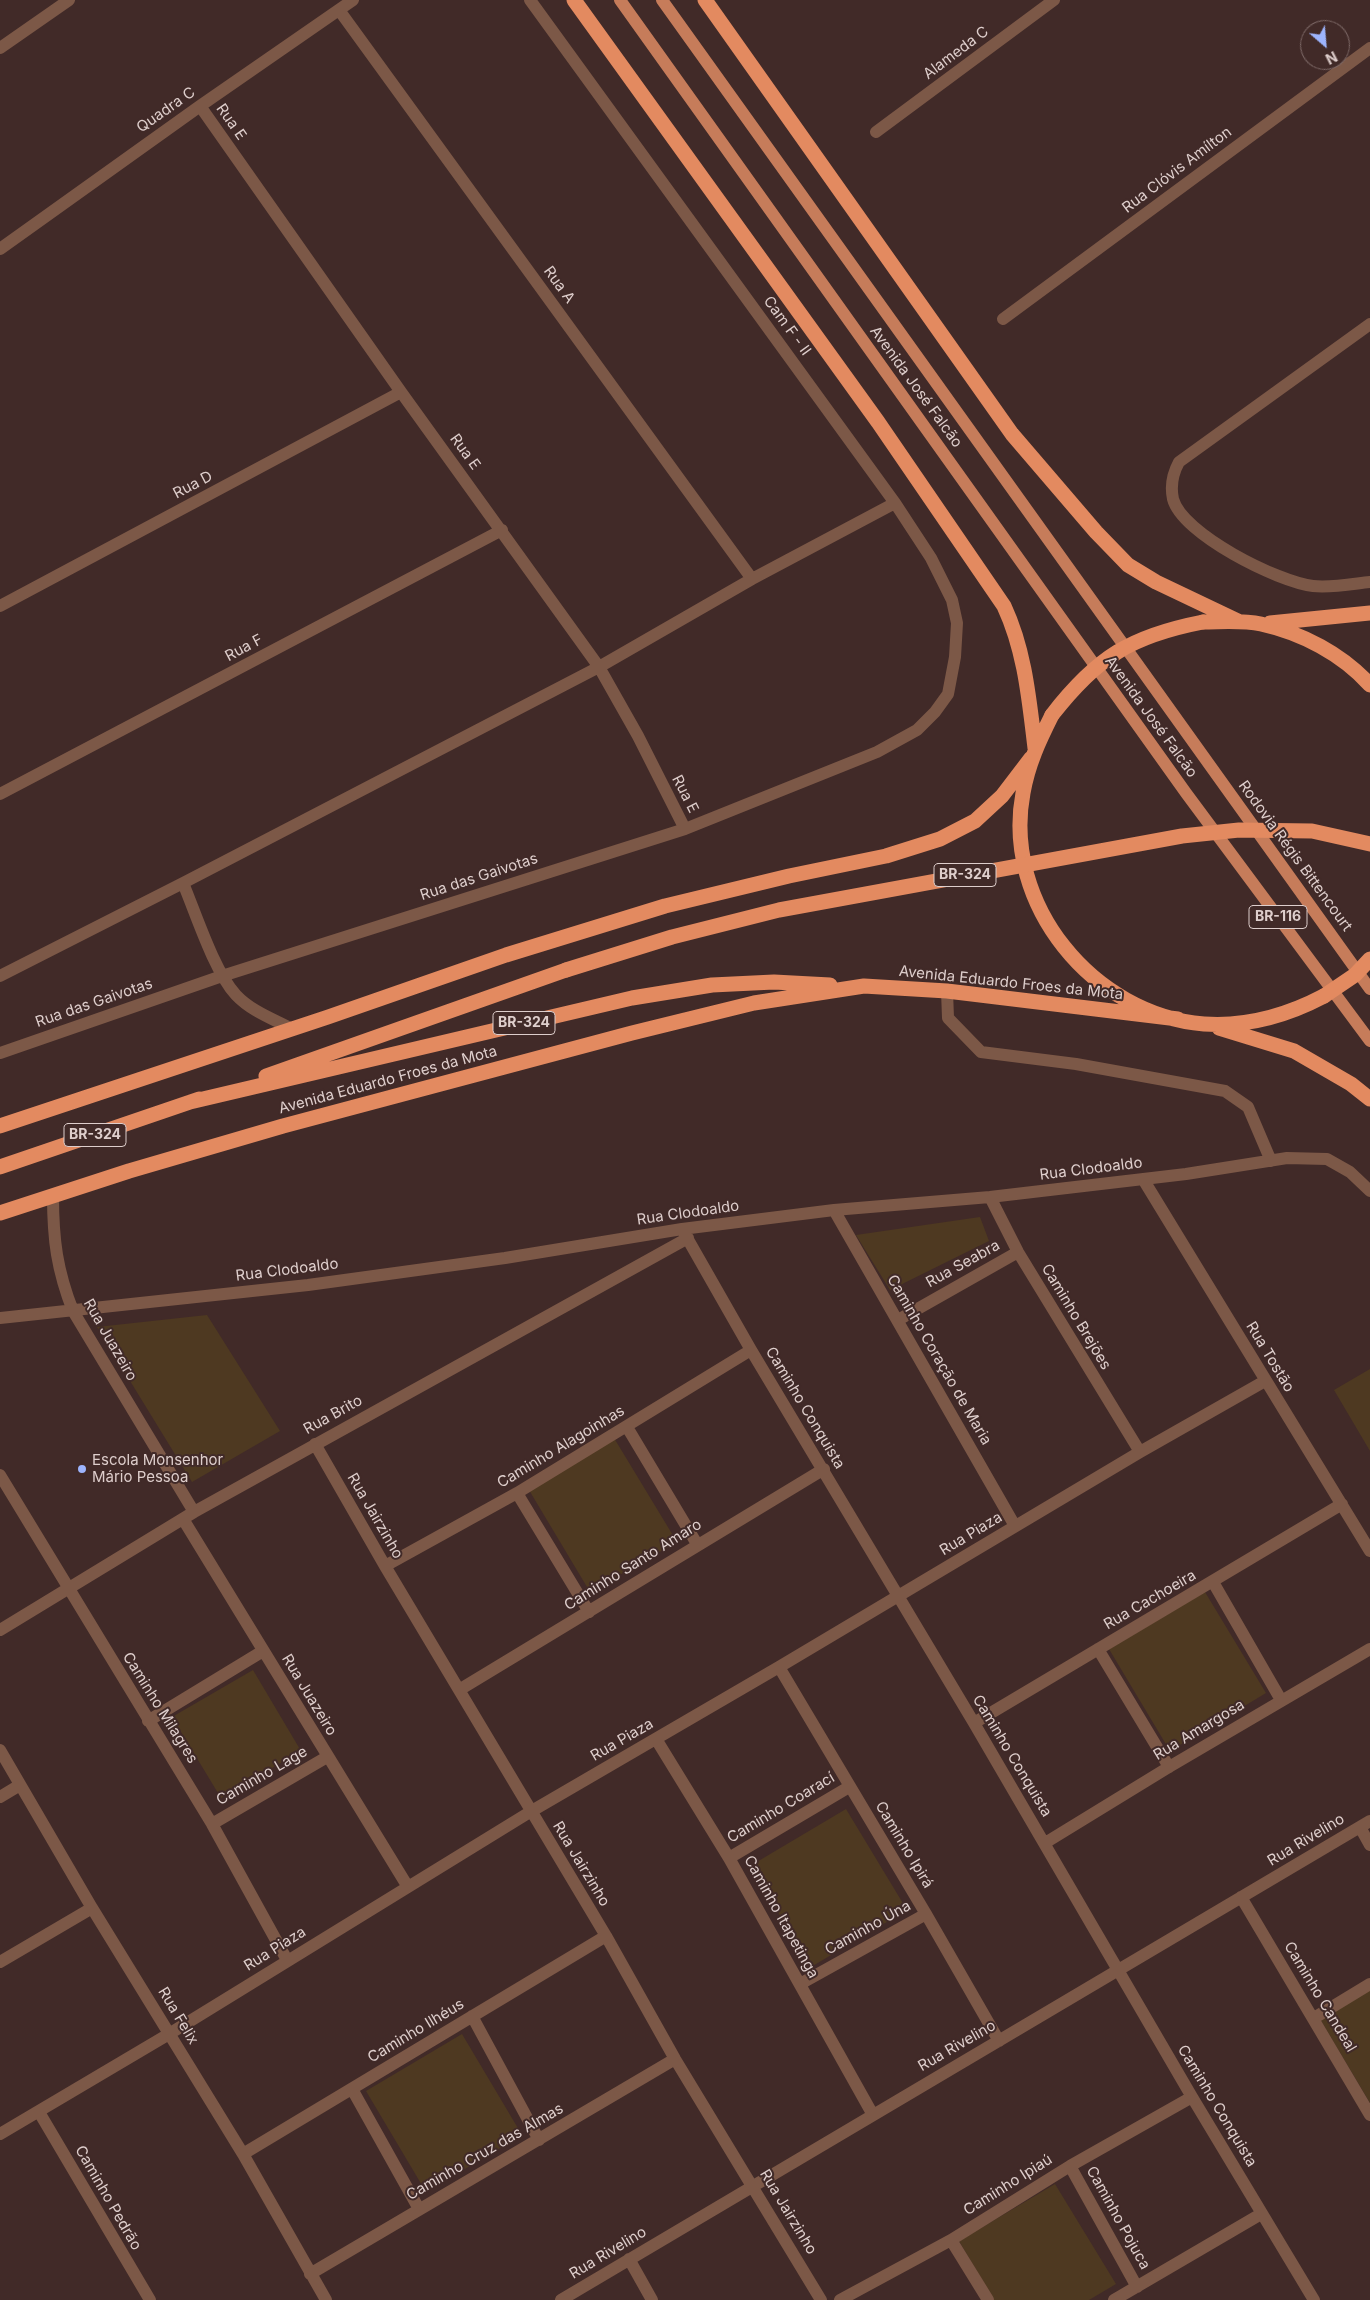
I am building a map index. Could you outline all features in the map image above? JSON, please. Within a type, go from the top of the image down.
[{"type":"highway","points":[[574,0],[878,422],[1004,606],[1014,628],[1022,656],[1033,753]]},
{"type":"highway","points":[[705,0],[1012,434],[1089,524],[1128,565],[1156,582],[1240,622]]},
{"type":"highway","name":"Avenida Eduardo Froes da Mota","points":[[0,1126],[292,1029],[506,955],[665,906],[789,876],[886,856],[940,839],[974,821],[1002,796],[1033,753],[1052,715],[1074,686],[1102,662],[1133,642],[1167,629],[1203,622],[1261,624],[1370,613]]},
{"type":"highway","name":"Avenida Eduardo Froes da Mota","points":[[1261,624],[1297,635],[1331,652],[1361,675],[1370,685]]},
{"type":"highway","name":"Avenida Eduardo Froes da Mota","points":[[1033,753],[1022,794],[1020,832],[1024,860],[1037,905],[1056,938],[1076,961],[1109,990],[1142,1008],[1178,1020]]},
{"type":"highway","name":"BR-324","points":[[0,1167],[566,970],[672,937],[779,910],[1182,836],[1239,830],[1312,831],[1370,844]]},
{"type":"highway","name":"Avenida Eduardo Froes da Mota","points":[[0,1213],[129,1171],[284,1126],[632,1033],[754,1003],[864,986],[947,991],[1204,1024],[1236,1024],[1268,1019],[1299,1009],[1324,996],[1355,975],[1370,959]]},
{"type":"highway","name":"BR-324","points":[[190,1102],[632,998],[712,985],[774,982],[864,986]]},
{"type":"highway","points":[[1204,1024],[1294,1051],[1351,1084],[1370,1099]]},
{"type":"main road","name":"Avenida José Falcão","points":[[620,0],[1186,793],[1370,1042]]},
{"type":"main road","name":"Avenida José Falcão","points":[[662,0],[1210,766]]},
{"type":"main road","name":"Rodovia Régis Bittencourt","points":[[1210,766],[1370,989]]},
{"type":"street","points":[[0,48],[69,0]]},
{"type":"street","name":"Quadra C","points":[[0,249],[200,106],[353,0]]},
{"type":"street","name":"Cam F - II","points":[[530,0],[895,503],[931,558],[952,600],[958,623],[955,657],[948,694]]},
{"type":"street","name":"Alameda C","points":[[876,132],[1054,0]]},
{"type":"street","name":"Rua A","points":[[339,10],[752,579]]},
{"type":"street","name":"Rua Clóvis Amílton","points":[[1003,319],[1370,48]]},
{"type":"street","name":"Rua E","points":[[200,106],[401,392],[599,666],[638,736],[685,828]]},
{"type":"street","points":[[1370,324],[1179,462],[1174,473],[1172,485],[1173,499],[1179,511],[1196,528],[1232,553],[1278,577],[1313,586],[1343,586],[1370,582]]},
{"type":"street","name":"Rua D","points":[[1,603],[401,392]]},
{"type":"street","points":[[0,976],[183,883],[599,666],[752,579],[895,503]]},
{"type":"street","name":"Rua F","points":[[0,794],[502,530]]},
{"type":"street","name":"Rua das Gaivotas","points":[[0,1053],[222,976],[685,828],[877,752],[917,730],[935,712],[948,694]]},
{"type":"street","points":[[183,883],[222,976],[243,1002],[292,1029]]},
{"type":"street","points":[[947,991],[948,1018],[981,1052],[1076,1064],[1225,1091],[1248,1107],[1271,1161]]},
{"type":"street","name":"Rua Clodoaldo","points":[[0,1318],[308,1285],[685,1233],[834,1210],[990,1197],[1143,1179],[1287,1158],[1327,1159],[1350,1172],[1370,1192]]},
{"type":"street","name":"Rua Tostão","points":[[1143,1179],[1370,1551]]},
{"type":"street","name":"Rua Juazeiro","points":[[53,1196],[56,1254],[62,1283],[74,1311],[263,1651],[408,1887]]},
{"type":"street","name":"Caminho Brejões","points":[[990,1197],[1018,1252],[1140,1452]]},
{"type":"street","name":"Caminho Coração de Maria","points":[[834,1210],[1015,1526]]},
{"type":"street","name":"Caminho Conquista","points":[[685,1233],[751,1350],[824,1469],[1045,1843],[1192,2097],[1314,2300]]},
{"type":"street","name":"Rua Brito","points":[[0,1630],[188,1516],[685,1233]]},
{"type":"street","name":"Rua Seabra","points":[[898,1320],[1018,1252]]},
{"type":"street","name":"Caminho Alagoinhas","points":[[385,1566],[517,1493],[751,1350]]},
{"type":"street","name":"Rua Piaza","points":[[0,2134],[169,2034],[530,1812],[779,1667],[1140,1452],[1265,1381]]},
{"type":"street","points":[[627,1427],[697,1544]]},
{"type":"street","name":"Rua Jairzinho","points":[[315,1444],[530,1812],[606,1936],[675,2059],[754,2186],[821,2300]]},
{"type":"street","name":"Caminho Santo Amaro","points":[[459,1690],[697,1544],[824,1469]]},
{"type":"street","name":"Caminho Milagres","points":[[0,1475],[212,1824],[287,1960]]},
{"type":"street","points":[[517,1493],[589,1612]]},
{"type":"street","name":"Rua Cachoeira","points":[[974,1723],[1342,1504]]},
{"type":"street","points":[[1213,1582],[1281,1700]]},
{"type":"street","name":"Rua Amargosa","points":[[1045,1843],[1168,1767],[1370,1648]]},
{"type":"street","points":[[1098,1649],[1168,1767]]},
{"type":"street","points":[[148,1720],[263,1651]]},
{"type":"street","name":"Caminho Ipirá","points":[[779,1667],[999,2041]]},
{"type":"street","name":"Caminho Itapetinga","points":[[656,1739],[729,1858],[873,2115]]},
{"type":"street","name":"Rua Felix","points":[[0,1750],[92,1908],[243,2154],[326,2300]]},
{"type":"street","name":"Caminho Lage","points":[[212,1824],[327,1756]]},
{"type":"street","points":[[0,1797],[20,1785]]},
{"type":"street","name":"Caminho Coarací","points":[[729,1858],[849,1787]]},
{"type":"street","points":[[1365,1824],[1370,1845]]},
{"type":"street","name":"Rua Rivelino","points":[[561,2300],[1365,1824]]},
{"type":"street","name":"Caminho Candeal","points":[[1241,1897],[1370,2114]]},
{"type":"street","points":[[0,1962],[92,1908]]},
{"type":"street","name":"Caminho Úna","points":[[800,1984],[926,1914]]},
{"type":"street","name":"Caminho Ilhéus","points":[[243,2154],[606,1936]]},
{"type":"street","points":[[1314,2018],[1370,1984]]},
{"type":"street","points":[[472,2016],[539,2140]]},
{"type":"street","name":"Caminho Cruz das Almas","points":[[310,2274],[675,2059]]},
{"type":"street","points":[[352,2089],[419,2209]]},
{"type":"street","name":"Caminho Ipiaú","points":[[840,2300],[951,2240],[1070,2166],[1192,2097]]},
{"type":"street","name":"Caminho Pedrão","points":[[39,2112],[150,2300]]},
{"type":"street","name":"Caminho Pojuca","points":[[1070,2166],[1137,2287]]},
{"type":"street","points":[[1114,2300],[1262,2214]]},
{"type":"street","points":[[951,2240],[988,2300]]},
{"type":"street","points":[[629,2259],[652,2300]]},
{"type":"shaded area","points":[[980,1217],[989,1241],[890,1290],[856,1235]]},
{"type":"shaded area","points":[[207,1315],[280,1431],[192,1482],[97,1327]]},
{"type":"shaded area","points":[[1370,1369],[1370,1451],[1334,1390]]},
{"type":"shaded area","points":[[614,1438],[677,1542],[590,1592],[529,1490]]},
{"type":"shaded area","points":[[1205,1592],[1266,1693],[1170,1751],[1109,1649]]},
{"type":"shaded area","points":[[253,1670],[301,1751],[221,1798],[172,1717]]},
{"type":"shaded area","points":[[846,1809],[907,1910],[811,1967],[750,1866]]},
{"type":"shaded area","points":[[1370,1989],[1370,2103],[1320,2019]]},
{"type":"shaded area","points":[[462,2034],[522,2135],[426,2192],[366,2091]]},
{"type":"shaded area","points":[[1055,2184],[1116,2284],[1089,2300],[994,2300],[959,2241]]},
{"type":"place","name":"Escola Monsenhor Mário Pessoa","points":[[82,1469]]}]
